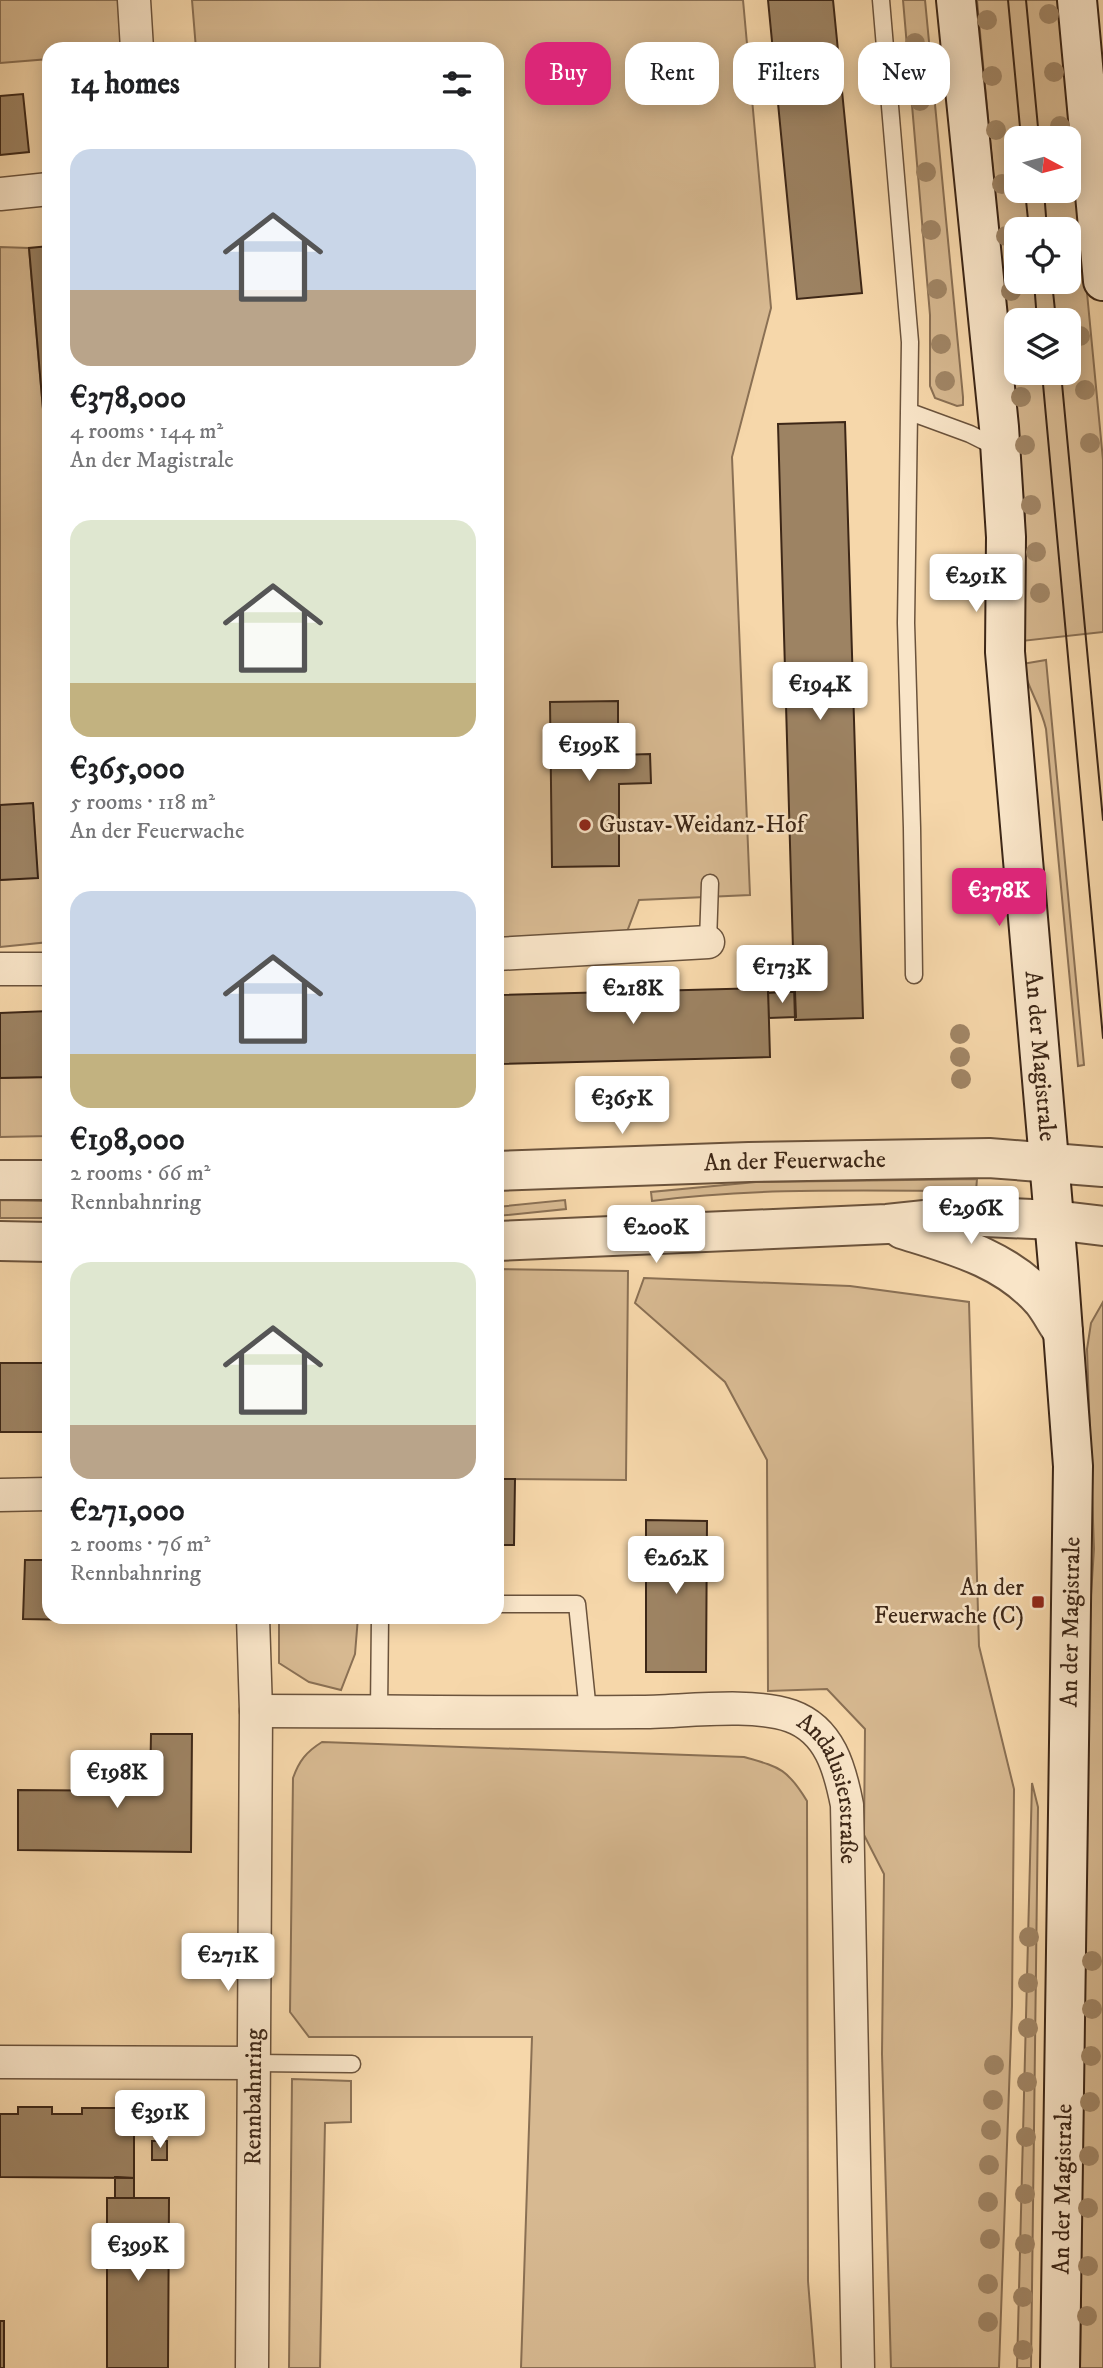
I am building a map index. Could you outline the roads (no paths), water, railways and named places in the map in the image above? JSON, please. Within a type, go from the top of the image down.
[{"type":"main road","name":"An der Magistrale","points":[[956,0],[1001,449],[1006,537],[1005,652],[1073,1466],[1060,2368]]},
{"type":"main road","points":[[1077,0],[1103,281]]},
{"type":"main road","name":"An der Feuerwache","points":[[504,1171],[749,1162],[989,1158],[1103,1167]]},
{"type":"main road","points":[[0,1180],[42,1180]]},
{"type":"main road","points":[[504,1241],[887,1224],[963,1216],[1054,1220],[1103,1226]]},
{"type":"main road","points":[[887,1224],[989,1258],[1035,1293],[1063,1332]]},
{"type":"main road","points":[[0,1241],[42,1242]]},
{"type":"street","points":[[134,0],[137,42]]},
{"type":"street","points":[[0,194],[42,190]]},
{"type":"street","points":[[504,954],[708,942]]},
{"type":"street","points":[[0,969],[42,969]]},
{"type":"street","points":[[0,1495],[42,1494]]},
{"type":"street","name":"Rennbahnring","points":[[252,2368],[256,1710],[253,1624]]},
{"type":"street","name":"Andalusierstraße","points":[[256,1710],[588,1712],[756,1709],[791,1716],[816,1730],[832,1753],[842,1777],[847,1805],[858,2368]]},
{"type":"street","points":[[0,2062],[254,2063]]},
{"type":"lane","points":[[881,0],[910,342],[906,623],[914,975]]},
{"type":"lane","points":[[910,412],[971,433],[1001,449]]},
{"type":"lane","points":[[708,942],[710,883]]},
{"type":"lane","points":[[504,1604],[577,1604],[588,1712]]},
{"type":"lane","points":[[379,1712],[380,1624]]},
{"type":"lane","points":[[254,2063],[352,2064]]},
{"type":"tram line","points":[[1008,0],[1020,126]]},
{"type":"tram line","points":[[1026,0],[1038,126]]},
{"type":"tram line","points":[[1026,203],[1028,217]]},
{"type":"tram line","points":[[1045,203],[1046,217]]},
{"type":"tram line","points":[[1035,294],[1036,308]]},
{"type":"tram line","points":[[1053,294],[1055,308]]},
{"type":"tram line","points":[[1043,385],[1103,1038]]},
{"type":"tram line","points":[[1062,385],[1103,820]]},
{"type":"place","name":"Gustav-Weidanz-Hof","points":[[585,825]]},
{"type":"place","name":"An der Feuerwache (C)","points":[[1038,1602]]}]
